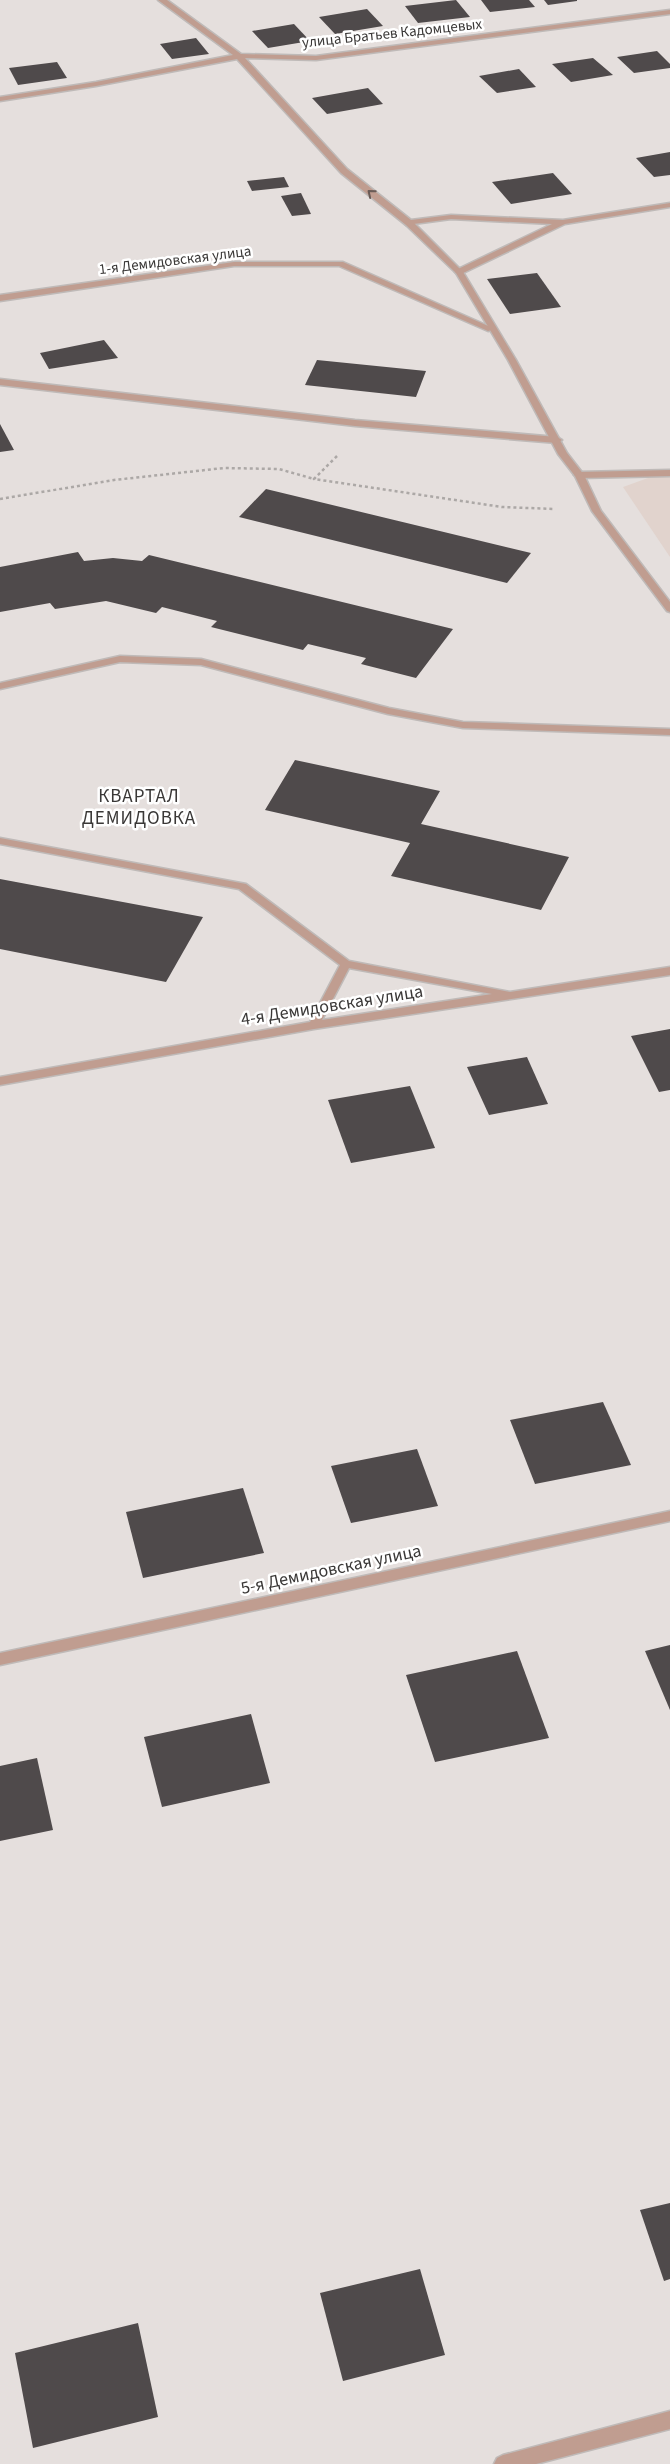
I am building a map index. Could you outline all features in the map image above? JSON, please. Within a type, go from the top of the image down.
[{"type":"street","points":[[162,0],[239,56],[344,171],[409,223],[459,272],[512,360],[534,405],[557,440],[562,454],[579,475],[597,511],[670,609]]},
{"type":"street","name":"улица Братьев Кадомцевых","points":[[0,99],[96,84],[239,56],[316,58],[670,12]]},
{"type":"street","points":[[409,223],[451,217],[563,222],[670,205]]},
{"type":"street","points":[[459,272],[563,222]]},
{"type":"street","name":"1-я Демидовская улица","points":[[0,298],[234,264],[340,264],[492,329]]},
{"type":"street","points":[[0,382],[355,423],[557,440]]},
{"type":"street","points":[[579,475],[670,473]]},
{"type":"street","points":[[0,686],[120,659],[201,662],[388,711],[463,725],[670,732]]},
{"type":"street","points":[[0,841],[242,886],[346,964],[515,995]]},
{"type":"street","points":[[314,1025],[346,964]]},
{"type":"street","name":"4-я Демидовская улица","points":[[0,1081],[314,1025],[670,971]]},
{"type":"street","name":"5-я Демидовская улица","points":[[0,1659],[670,1516]]},
{"type":"street","points":[[503,2464],[670,2420]]},
{"type":"path","points":[[314,479],[333,462],[355,423]]},
{"type":"path","points":[[0,499],[114,480],[224,468],[279,469],[314,479],[502,508],[597,511]]},
{"type":"shaded area","points":[[670,470],[670,557],[623,487]]},
{"type":"building","points":[[456,0],[470,17],[418,23],[405,6]]},
{"type":"building","points":[[481,0],[529,0],[535,7],[490,12]]},
{"type":"building","points":[[544,0],[577,0],[577,1],[548,5]]},
{"type":"building","points":[[367,9],[383,26],[335,34],[319,17]]},
{"type":"building","points":[[294,24],[310,41],[268,48],[252,31]]},
{"type":"building","points":[[196,38],[209,54],[172,59],[160,44]]},
{"type":"building","points":[[657,51],[670,64],[670,68],[634,73],[617,57]]},
{"type":"building","points":[[593,58],[613,75],[571,82],[552,64]]},
{"type":"building","points":[[57,62],[67,78],[18,85],[9,68]]},
{"type":"building","points":[[519,69],[536,87],[497,93],[479,76]]},
{"type":"building","points":[[368,88],[383,104],[327,114],[312,98]]},
{"type":"building","points":[[670,152],[670,175],[654,177],[636,158]]},
{"type":"building","points":[[553,173],[572,194],[511,204],[492,182]]},
{"type":"building","points":[[284,177],[289,187],[252,191],[247,181]]},
{"type":"building","points":[[301,193],[311,214],[292,216],[281,196]]},
{"type":"building","points":[[537,273],[561,307],[510,314],[487,279]]},
{"type":"building","points":[[104,340],[118,358],[49,369],[40,353]]},
{"type":"building","points":[[317,360],[426,371],[416,397],[305,385]]},
{"type":"building","points":[[0,424],[14,450],[0,452]]},
{"type":"building","points":[[266,489],[531,553],[507,583],[239,517]]},
{"type":"building","points":[[78,552],[84,561],[113,558],[142,561],[149,555],[453,629],[416,678],[361,664],[366,658],[308,644],[303,650],[211,627],[217,621],[162,607],[156,613],[106,601],[55,609],[50,603],[0,612],[0,567]]},
{"type":"building","points":[[295,760],[440,791],[421,824],[569,857],[541,910],[391,876],[410,843],[265,810]]},
{"type":"building","points":[[0,879],[203,917],[166,982],[0,949]]},
{"type":"building","points":[[670,1029],[670,1090],[659,1092],[631,1036]]},
{"type":"building","points":[[527,1057],[548,1104],[489,1115],[467,1067]]},
{"type":"building","points":[[410,1086],[435,1148],[351,1163],[328,1100]]},
{"type":"building","points":[[603,1402],[631,1465],[535,1484],[510,1420]]},
{"type":"building","points":[[417,1449],[438,1506],[351,1523],[331,1466]]},
{"type":"building","points":[[243,1488],[264,1553],[143,1578],[126,1512]]},
{"type":"building","points":[[670,1645],[670,1710],[645,1651]]},
{"type":"building","points":[[517,1651],[549,1738],[435,1762],[406,1675]]},
{"type":"building","points":[[251,1714],[270,1783],[162,1807],[144,1737]]},
{"type":"building","points":[[37,1758],[53,1830],[0,1841],[0,1766]]},
{"type":"building","points":[[670,2203],[670,2279],[664,2281],[640,2210]]},
{"type":"building","points":[[420,2269],[445,2355],[343,2381],[320,2293]]},
{"type":"building","points":[[138,2323],[158,2417],[33,2448],[15,2353]]},
{"type":"district","name":"КВАРТАЛ ДЕМИДОВКА","points":[[139,806]]}]
